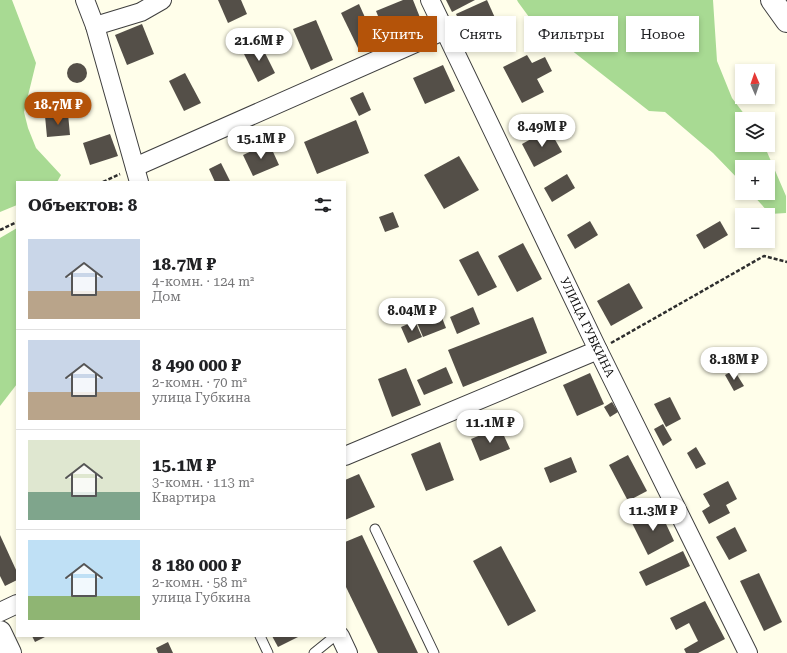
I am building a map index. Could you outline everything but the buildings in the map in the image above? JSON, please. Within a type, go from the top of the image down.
[{"type":"street","points":[[85,0],[95,26],[137,174],[445,30]]},
{"type":"street","points":[[95,26],[141,12],[162,0]]},
{"type":"street","name":"УЛИЦА ГУБКИНА","points":[[430,0],[445,30]]},
{"type":"street","points":[[772,0],[787,22]]},
{"type":"street","name":"УЛИЦА ГУБКИНА","points":[[456,52],[598,350],[748,653]]},
{"type":"street","points":[[346,456],[598,350]]},
{"type":"street","points":[[0,612],[16,604]]},
{"type":"street","points":[[0,632],[10,653]]},
{"type":"street","points":[[340,637],[348,653]]},
{"type":"lane","points":[[374,529],[434,653]]},
{"type":"lane","points":[[260,637],[268,653]]},
{"type":"lane","points":[[314,653],[334,637]]},
{"type":"path","points":[[0,230],[16,222]]},
{"type":"path","points":[[598,350],[764,256],[787,262]]},
{"type":"green space","points":[[0,0],[12,0],[36,63],[24,112],[28,128],[36,148],[61,175],[58,181],[16,181],[16,205],[0,212]]},
{"type":"green space","points":[[517,0],[713,0],[717,61],[735,104],[743,112],[735,112],[735,152],[767,152],[770,160],[735,160],[735,176],[713,153],[665,112],[649,111],[574,52],[618,52],[618,16],[528,16]]},
{"type":"green space","points":[[775,170],[786,196],[786,213],[775,214],[775,208],[765,208],[757,200],[775,200]]},
{"type":"green space","points":[[16,229],[16,385],[0,406],[0,238]]}]
